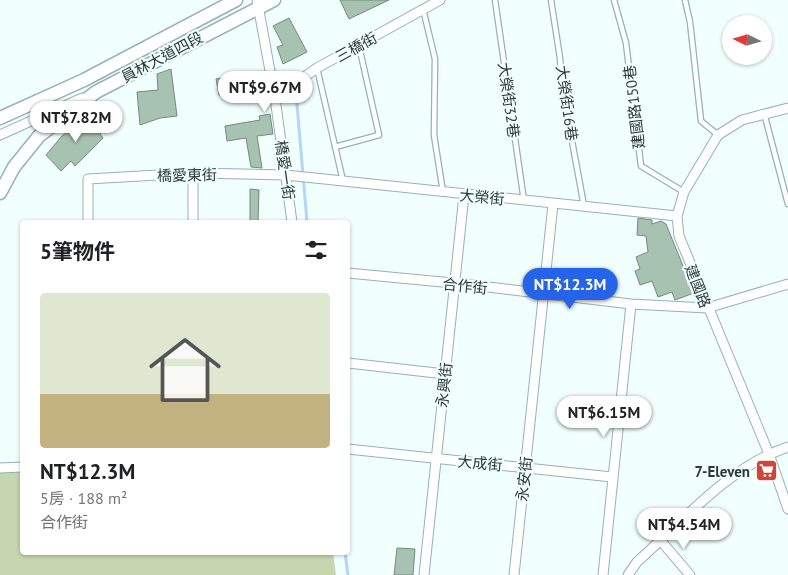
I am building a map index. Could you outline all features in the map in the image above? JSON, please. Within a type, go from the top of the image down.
[{"type":"main road","name":"員林大道四段","points":[[0,118],[84,80],[236,0]]},
{"type":"main road","name":"員林大道四段","points":[[0,193],[14,167],[39,136],[96,92],[258,4],[274,0]]},
{"type":"street","name":"三橋街","points":[[275,98],[318,68],[440,0]]},
{"type":"street","name":"橋愛一街","points":[[258,4],[290,176],[292,220]]},
{"type":"street","points":[[0,135],[96,92]]},
{"type":"street","name":"建國路","points":[[788,108],[742,120],[718,135],[684,192],[677,216],[679,236],[707,308],[769,454],[788,509]]},
{"type":"street","points":[[193,220],[194,173]]},
{"type":"street","name":"橋愛東街","points":[[88,220],[88,179],[194,173],[290,176]]},
{"type":"street","name":"大榮街","points":[[290,176],[677,216]]},
{"type":"street","name":"永興街","points":[[424,575],[464,195]]},
{"type":"street","name":"永安街","points":[[514,575],[553,204]]},
{"type":"street","name":"合作街","points":[[350,273],[631,304],[707,308],[788,284]]},
{"type":"street","points":[[604,575],[612,477],[631,304]]},
{"type":"street","points":[[350,363],[445,374]]},
{"type":"street","points":[[628,575],[637,562],[733,475],[769,454],[788,447]]},
{"type":"street","name":"大成街","points":[[350,449],[612,477]]},
{"type":"street","points":[[0,468],[20,467]]},
{"type":"street","points":[[661,540],[690,575]]},
{"type":"lane","name":"大榮街32巷","points":[[495,0],[524,201]]},
{"type":"lane","name":"大榮街16巷","points":[[550,0],[560,58],[562,87],[584,206]]},
{"type":"lane","name":"建國路150巷","points":[[614,0],[626,43],[641,166],[684,192]]},
{"type":"lane","points":[[685,0],[690,22],[701,121],[718,135]]},
{"type":"lane","points":[[423,9],[435,59],[434,135],[443,193]]},
{"type":"lane","points":[[335,147],[379,135],[359,46]]},
{"type":"lane","points":[[318,68],[343,182]]},
{"type":"lane","points":[[764,113],[788,204]]},
{"type":"green space","points":[[20,467],[20,555],[333,555],[336,575],[0,575],[0,468]]},
{"type":"building","points":[[340,0],[389,0],[349,19]]},
{"type":"building","points":[[289,18],[307,52],[283,64],[277,47],[283,45],[273,26]]},
{"type":"building","points":[[171,69],[177,116],[160,118],[140,125],[137,92],[158,90],[157,74]]},
{"type":"building","points":[[253,72],[255,89],[219,95],[216,79]]},
{"type":"building","points":[[90,114],[104,130],[100,134],[103,138],[75,166],[71,161],[61,171],[46,155],[62,136]]},
{"type":"building","points":[[270,114],[273,134],[257,136],[262,168],[251,167],[246,138],[227,141],[225,126],[260,120],[259,116]]},
{"type":"building","points":[[250,189],[259,190],[258,220],[250,220]]},
{"type":"building","points":[[638,218],[652,220],[652,224],[661,221],[666,224],[694,293],[675,300],[672,292],[658,297],[652,281],[640,285],[635,271],[640,269],[636,257],[648,252],[646,236],[637,235]]},
{"type":"building","points":[[397,548],[415,549],[413,575],[394,575]]},
{"type":"waterway","points":[[296,93],[307,220]]},
{"type":"waterway","points":[[345,555],[348,575]]},
{"type":"place","name":"7-Eleven","points":[[766,471]]}]
